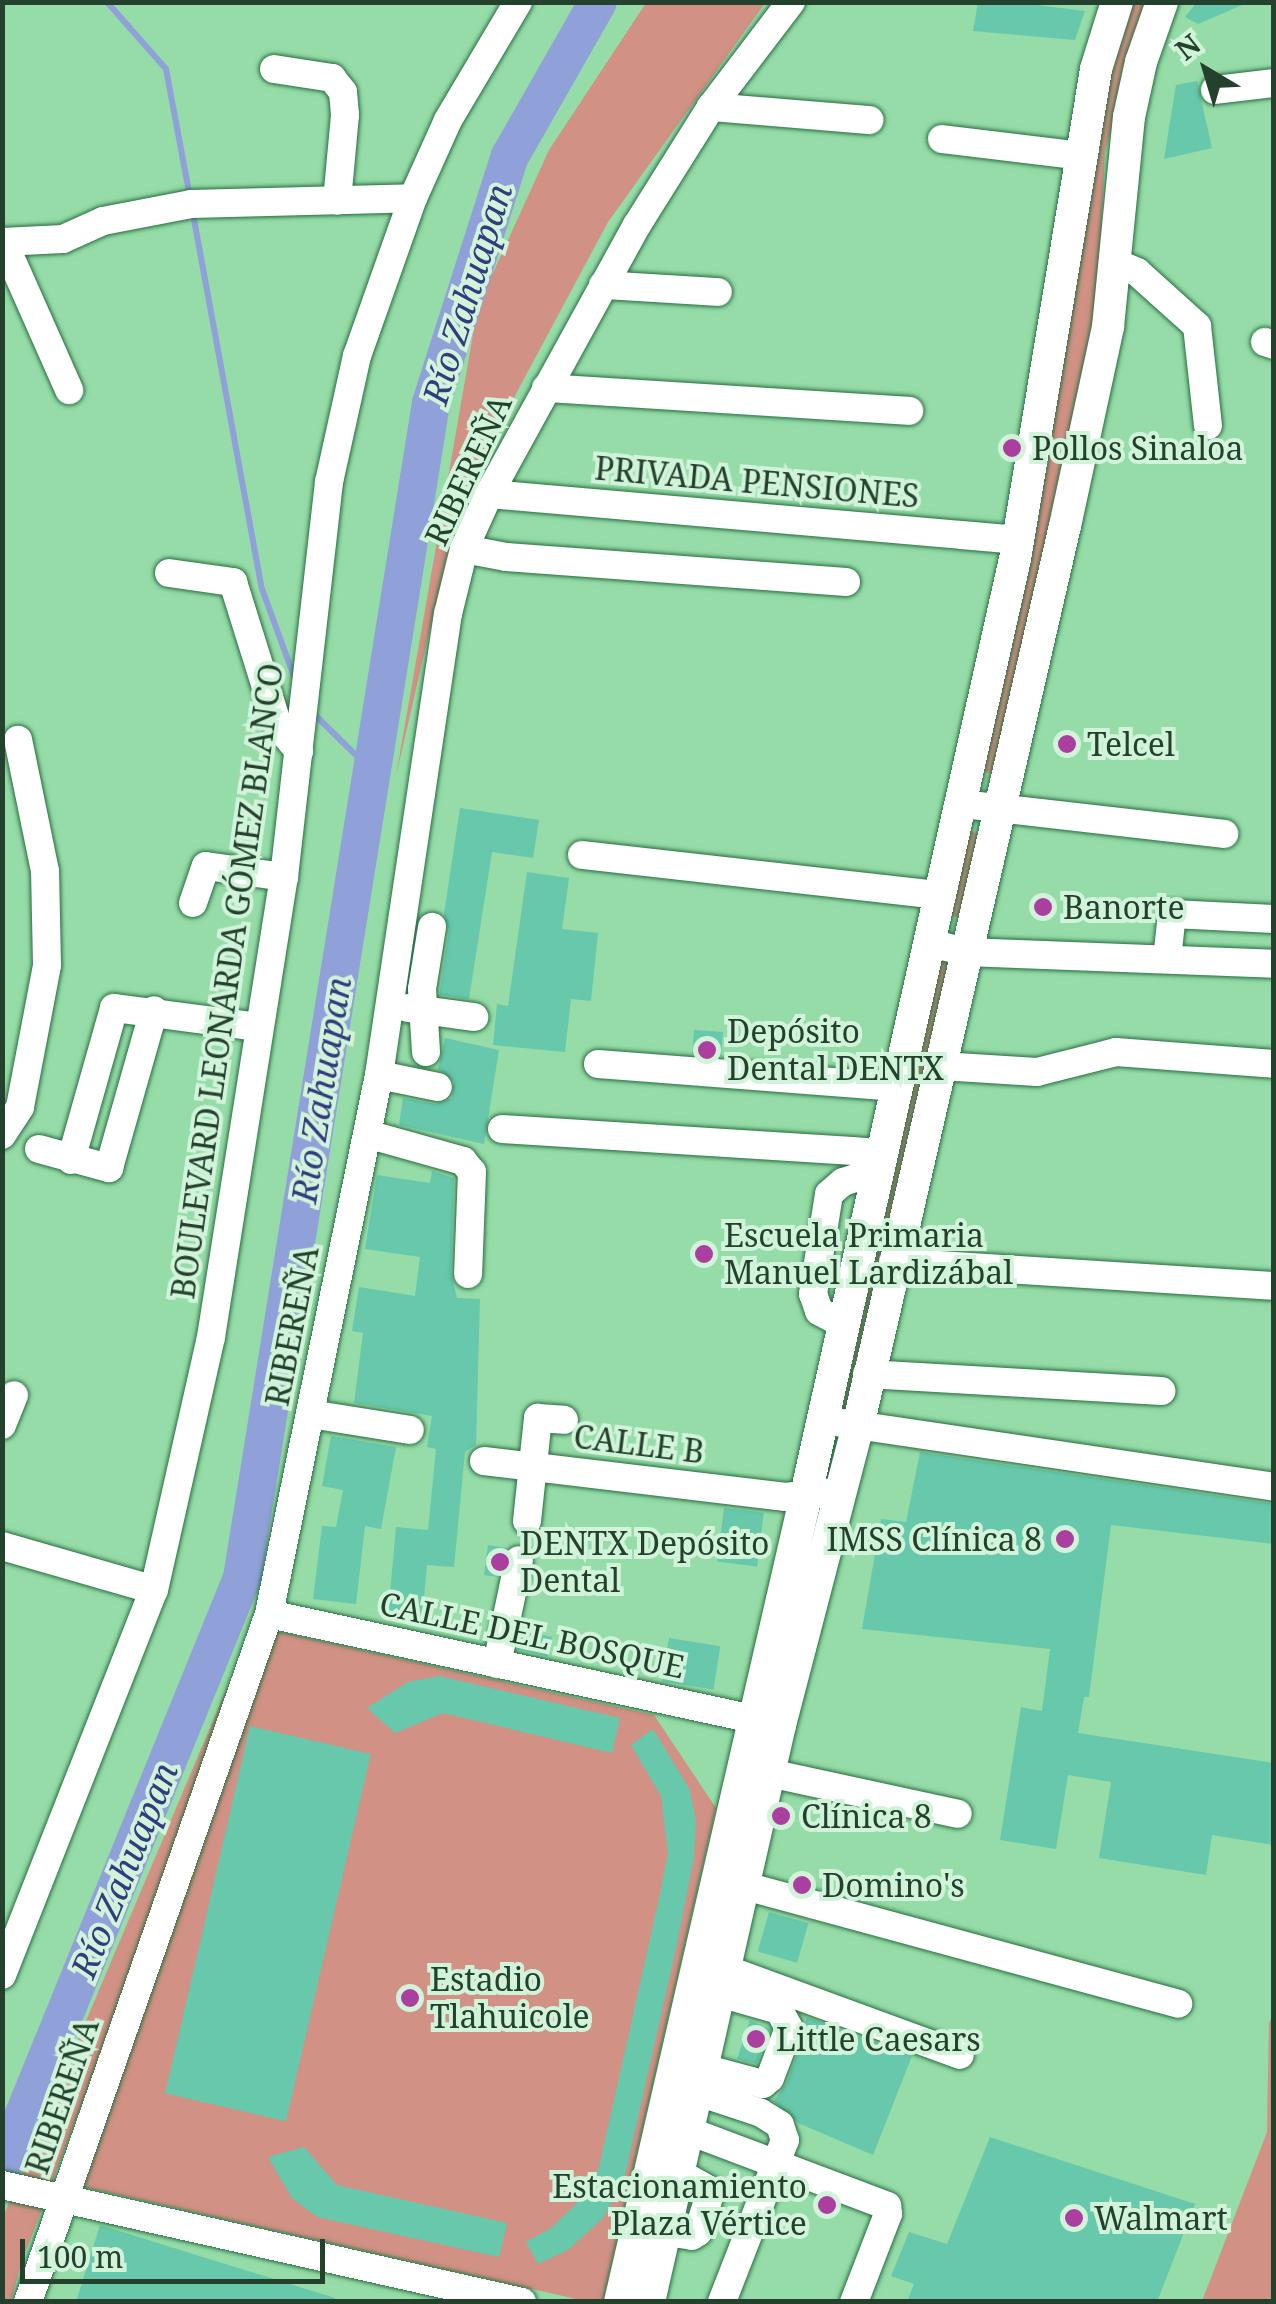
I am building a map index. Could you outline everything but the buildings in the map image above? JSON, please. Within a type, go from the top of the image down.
[{"type":"main road","points":[[620,2302],[768,1722],[838,1506],[858,1426],[1108,327],[1129,117],[1140,62],[1162,2]]},
{"type":"main road","points":[[649,2302],[769,1774],[768,1722],[799,1499],[822,1420],[1019,540],[1109,4]]},
{"type":"street","name":"BOULEVARD LEONARDA GÓMEZ BLANCO","points":[[2,1975],[154,1590],[211,1337],[284,876],[328,482],[357,356],[413,198],[448,120],[518,2]]},
{"type":"street","name":"RIBEREÑA","points":[[28,2302],[269,1614],[379,1075],[386,1005],[448,614],[464,549],[489,494],[604,285],[712,106],[790,2]]},
{"type":"street","points":[[274,69],[332,78],[343,92],[345,115],[336,201]]},
{"type":"street","points":[[1215,90],[1274,83]]},
{"type":"street","points":[[712,106],[869,120]]},
{"type":"street","points":[[942,139],[1082,156]]},
{"type":"street","points":[[69,390],[3,242],[63,239],[104,221],[191,204],[413,198]]},
{"type":"street","points":[[1117,246],[1137,272],[1197,326],[1208,425]]},
{"type":"street","points":[[604,285],[718,292]]},
{"type":"street","points":[[546,388],[910,411]]},
{"type":"street","name":"PRIVADA PENSIONES","points":[[489,494],[1019,540]]},
{"type":"street","points":[[464,549],[506,556],[846,582]]},
{"type":"street","points":[[169,573],[234,582],[278,726],[299,751]]},
{"type":"street","points":[[2,1135],[20,1107],[46,965],[45,871],[18,740]]},
{"type":"street","points":[[962,804],[1224,834]]},
{"type":"street","points":[[582,856],[941,895]]},
{"type":"street","points":[[193,903],[206,866],[284,876]]},
{"type":"street","points":[[1167,959],[1172,914],[1274,919]]},
{"type":"street","points":[[382,1035],[425,1046],[422,989],[432,927]]},
{"type":"street","points":[[930,944],[965,952],[1274,964]]},
{"type":"street","points":[[386,1005],[474,1017]]},
{"type":"street","points":[[71,1160],[108,1018],[114,1008],[154,1010],[258,1027]]},
{"type":"street","points":[[39,1149],[100,1168],[109,1168],[114,1162],[154,1010]]},
{"type":"street","points":[[940,1066],[1038,1072],[1116,1052],[1274,1064]]},
{"type":"street","points":[[598,1064],[897,1087]]},
{"type":"street","points":[[379,1075],[438,1087]]},
{"type":"street","points":[[502,1129],[879,1162]]},
{"type":"street","points":[[367,1134],[463,1161],[472,1172],[468,1274]]},
{"type":"street","points":[[893,1262],[1274,1286]]},
{"type":"street","points":[[868,1374],[1162,1390]]},
{"type":"street","points":[[2,1425],[14,1395]]},
{"type":"street","points":[[310,1414],[410,1430]]},
{"type":"street","points":[[527,1520],[534,1468],[551,1419]]},
{"type":"street","points":[[822,1420],[1274,1488]]},
{"type":"street","name":"CALLE B","points":[[484,1461],[799,1499],[820,1514],[838,1506]]},
{"type":"street","points":[[2,1546],[154,1590]]},
{"type":"street","points":[[497,1664],[518,1560]]},
{"type":"street","name":"CALLE DEL BOSQUE","points":[[269,1614],[768,1722]]},
{"type":"street","points":[[769,1774],[958,1814]]},
{"type":"street","points":[[745,1886],[1178,2004]]},
{"type":"street","points":[[722,1981],[960,2054]]},
{"type":"street","points":[[701,2080],[763,2084],[770,2078],[789,2028],[780,2010],[722,1981]]},
{"type":"street","points":[[701,2080],[780,2125],[785,2140],[722,2302]]},
{"type":"street","points":[[689,2131],[887,2206],[854,2302]]},
{"type":"street","points":[[16,2189],[522,2302]]},
{"type":"shaded area","points":[[646,3],[765,3],[608,222],[502,420],[446,559],[396,776],[478,306],[549,150]]},
{"type":"shaded area","points":[[1129,3],[1145,4],[1105,152],[1097,310],[1000,775],[977,770],[1103,72]]},
{"type":"shaded area","points":[[963,829],[983,835],[958,917],[938,911]]},
{"type":"shaded area","points":[[935,958],[962,962],[854,1409],[832,1407]]},
{"type":"shaded area","points":[[251,1631],[195,1806],[21,2264],[11,2301],[3,2302],[3,2217]]},
{"type":"shaded area","name":"Estadio Tlahuicole","points":[[275,1631],[654,1715],[716,1808],[603,2301],[585,2301],[83,2187]]},
{"type":"shaded area","points":[[1273,2014],[1273,2301],[1202,2301],[1267,2132],[1269,2023]]},
{"type":"waterway","points":[[107,2],[166,69],[190,197]]},
{"type":"waterway","name":"Río Zahuapan","points":[[2,2168],[242,1578],[431,403],[510,156],[598,2]]},
{"type":"waterway","points":[[193,214],[262,589],[295,679]]},
{"type":"waterway","points":[[312,712],[372,771]]},
{"type":"place","name":"Pollos Sinaloa","points":[[1012,448]]},
{"type":"place","name":"Telcel","points":[[1067,744]]},
{"type":"place","name":"Banorte","points":[[1043,907]]},
{"type":"place","name":"Depósito Dental DENTX","points":[[707,1050]]},
{"type":"place","name":"Escuela Primaria Manuel Lardizábal","points":[[704,1254]]},
{"type":"place","name":"IMSS Clínica 8","points":[[1065,1539]]},
{"type":"place","name":"DENTX Depósito Dental","points":[[500,1562]]},
{"type":"place","name":"Clínica 8","points":[[781,1816]]},
{"type":"place","name":"Domino's","points":[[802,1885]]},
{"type":"place","name":"Estadio Tlahuicole","points":[[410,1998]]},
{"type":"place","name":"Little Caesars","points":[[756,2039]]},
{"type":"place","name":"Estacionamiento Plaza Vértice","points":[[827,2205]]},
{"type":"place","name":"Walmart","points":[[1074,2218]]}]
